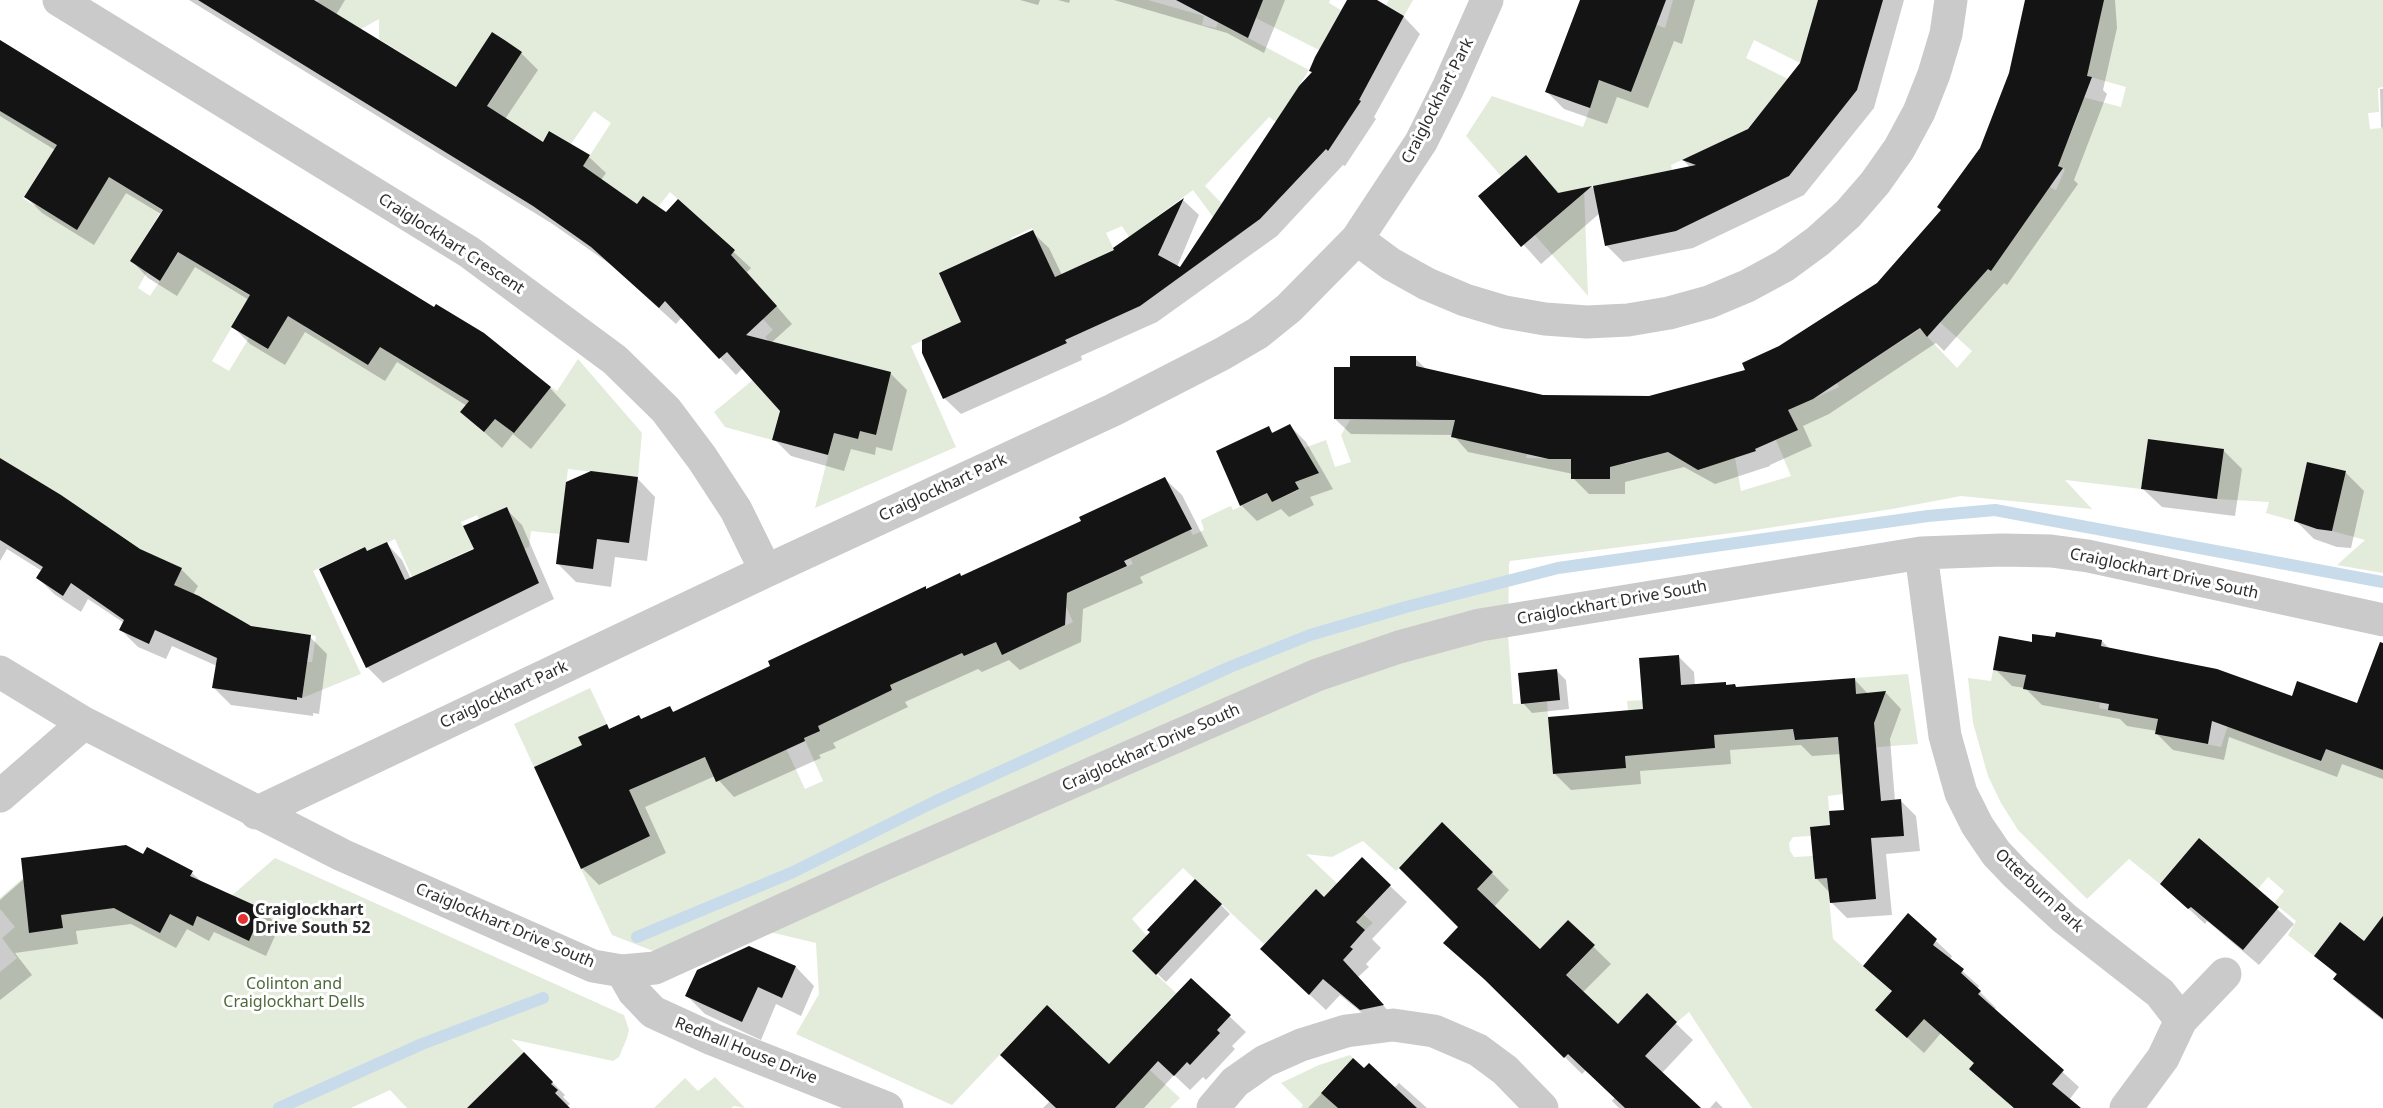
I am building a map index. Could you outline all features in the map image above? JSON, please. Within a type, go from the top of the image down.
[{"type":"street","name":"Craiglockhart Crescent","points":[[58,0],[469,252],[615,360],[666,410],[702,458],[736,510],[766,571]]},
{"type":"street","name":"Craiglockhart Park","points":[[256,813],[766,571],[1113,410],[1258,333],[1289,308],[1357,239],[1421,142],[1448,88],[1486,0]]},
{"type":"street","points":[[1357,239],[1391,264],[1426,284],[1465,300],[1515,314],[1587,322],[1628,320],[1669,313],[1709,302],[1747,286],[1801,254],[1848,214],[1875,183],[1899,149],[1923,102],[1943,44],[1951,0]]},
{"type":"street","name":"Craiglockhart Drive South","points":[[0,672],[84,723],[342,855],[593,966],[622,971],[655,969],[875,868],[1306,680],[1399,647],[1480,625],[1922,553],[2021,550],[2088,556],[2383,620]]},
{"type":"street","name":"Otterburn Park","points":[[1922,553],[1945,736],[1961,793],[1977,825],[1996,854],[2016,874],[2064,918],[2160,993],[2181,1020]]},
{"type":"street","points":[[0,796],[84,723]]},
{"type":"street","name":"Redhall House Drive","points":[[622,971],[634,992],[653,1012],[712,1039],[887,1108]]},
{"type":"street","points":[[2126,1108],[2163,1058],[2181,1020],[2225,974]]},
{"type":"street","points":[[1213,1108],[1235,1082],[1265,1061],[1301,1045],[1346,1031],[1393,1025],[1434,1031],[1478,1050],[1505,1070],[1542,1108]]},
{"type":"green space","points":[[319,0],[1148,0],[1204,16],[1202,25],[1216,28],[1218,22],[1309,70],[1276,122],[1269,117],[1205,186],[1246,229],[1231,241],[1193,190],[1129,237],[1122,226],[1106,233],[1114,250],[1055,277],[1032,228],[1011,238],[1026,272],[970,286],[960,263],[939,273],[961,322],[911,346],[956,447],[815,508],[834,433],[858,439],[860,431],[876,435],[875,368],[796,348],[772,440],[725,427],[714,412],[782,356],[765,337],[773,330],[763,319],[777,306],[718,269],[735,250],[670,192],[658,207],[643,196],[637,204],[583,166],[611,123],[594,111],[571,144],[550,131],[543,142],[487,107],[522,52],[492,32],[456,87],[379,39],[379,19],[361,29],[317,2]]},
{"type":"green space","points":[[1263,0],[1330,0],[1329,3],[1341,10],[1319,50],[1224,2],[1260,6]]},
{"type":"green space","points":[[1389,0],[1413,0],[1404,16],[1386,5]]},
{"type":"green space","points":[[1673,0],[1818,0],[1800,63],[1754,40],[1746,58],[1788,79],[1746,131],[1671,165],[1672,170],[1584,188],[1588,296],[1535,235],[1569,206],[1526,155],[1501,176],[1466,136],[1492,96],[1583,127],[1590,108],[1572,102],[1582,74],[1631,92],[1644,58],[1637,17],[1665,28]]},
{"type":"green space","points":[[2101,0],[2383,0],[2383,87],[2378,88],[2379,112],[2368,113],[2370,129],[2383,128],[2383,573],[2337,565],[2365,540],[2332,531],[2346,471],[2307,462],[2294,521],[2266,513],[2269,502],[2217,499],[2224,449],[2148,439],[2141,489],[2065,480],[2092,509],[1961,496],[1748,531],[1510,561],[1509,564],[1508,635],[1513,704],[1547,702],[1553,774],[1626,768],[1621,711],[1628,710],[1627,701],[1645,700],[1668,752],[1715,748],[1714,735],[1793,729],[1795,740],[1843,737],[1875,717],[1880,708],[1880,703],[1856,694],[1855,678],[1908,674],[1918,744],[1839,750],[1843,794],[1828,796],[1830,825],[1810,827],[1811,836],[1793,837],[1789,843],[1790,851],[1794,857],[1813,856],[1815,879],[1827,878],[1833,939],[1892,991],[1876,1010],[1978,1025],[2014,1108],[1752,1108],[1689,1012],[1677,1022],[1647,994],[1618,1024],[1567,975],[1595,945],[1568,920],[1540,949],[1490,901],[1471,921],[1462,905],[1493,872],[1442,823],[1396,871],[1363,841],[1332,857],[1306,854],[1366,911],[1363,914],[1373,923],[1365,930],[1332,898],[1329,901],[1316,889],[1264,944],[1183,868],[1132,919],[1147,936],[1132,952],[1176,993],[1125,1047],[1180,1098],[1170,1108],[1117,1108],[1079,1070],[1047,1005],[952,1105],[796,1034],[819,994],[816,943],[736,924],[653,951],[612,935],[581,869],[650,836],[639,811],[592,803],[777,729],[805,789],[823,781],[804,738],[820,731],[812,713],[869,701],[892,690],[884,673],[962,653],[964,656],[984,647],[988,625],[1002,654],[1073,622],[1061,596],[1133,564],[1130,558],[1190,530],[1193,535],[1204,530],[1201,520],[1224,509],[1231,506],[1233,510],[1268,493],[1272,502],[1299,490],[1295,480],[1317,470],[1304,448],[1326,440],[1335,467],[1351,462],[1341,435],[1350,420],[1435,420],[1458,408],[1452,437],[1527,454],[1526,458],[1571,459],[1572,479],[1609,479],[1609,459],[1625,459],[1625,464],[1731,435],[1741,491],[1791,476],[1776,440],[1797,430],[1788,410],[1839,387],[1837,383],[1920,329],[1957,368],[1972,351],[1933,316],[1980,262],[1991,270],[2039,202],[2034,179],[2056,190],[2065,169],[2042,159],[2069,138],[2079,113],[2063,106],[2068,93],[2121,107],[2126,87],[2087,76]]},
{"type":"green space","points":[[0,111],[63,148],[45,163],[23,198],[35,206],[50,183],[39,206],[77,230],[109,177],[162,210],[130,261],[147,272],[138,288],[150,296],[179,252],[250,296],[212,361],[229,371],[249,338],[268,349],[300,294],[305,327],[368,365],[381,345],[418,334],[402,361],[457,394],[481,386],[460,412],[484,432],[495,419],[514,433],[551,387],[557,391],[578,359],[642,433],[638,477],[568,469],[560,534],[531,531],[529,547],[524,549],[479,519],[477,515],[461,522],[474,548],[422,572],[437,633],[395,539],[367,552],[365,547],[313,571],[361,674],[302,698],[307,662],[312,662],[316,636],[234,623],[215,605],[195,648],[186,644],[207,600],[174,585],[110,547],[118,534],[0,458]]},
{"type":"green space","points":[[1993,670],[2026,675],[2024,689],[2100,703],[2099,708],[2158,719],[2156,734],[2221,747],[2243,678],[2257,683],[2240,731],[2320,761],[2326,749],[2354,759],[2383,731],[2383,935],[2374,928],[2364,941],[2340,923],[2314,956],[2288,935],[2296,921],[2274,903],[2284,891],[2268,877],[2258,889],[2199,838],[2160,884],[2129,859],[2087,899],[2018,830],[1988,776],[1973,723],[1968,678],[1991,681]]},
{"type":"green space","points":[[590,688],[607,724],[579,737],[582,745],[534,767],[514,724]]},
{"type":"green space","name":"Colinton and Craiglockhart Dells","points":[[77,851],[143,909],[137,921],[160,933],[170,914],[193,925],[212,889],[229,898],[275,858],[624,1015],[629,1030],[627,1038],[619,1057],[613,1061],[511,1039],[524,1052],[480,1095],[492,1108],[407,1108],[390,1090],[351,1108],[0,1108],[0,972],[17,958],[2,938],[15,927],[0,909],[0,898],[23,878],[30,932],[63,928],[61,915],[85,912]]},
{"type":"green space","points":[[1350,1055],[1353,1058],[1321,1092],[1338,1108],[1301,1108],[1303,1105],[1281,1083],[1319,1065]]},
{"type":"green space","points":[[715,1077],[745,1108],[734,1106],[731,1108],[654,1108],[685,1078],[698,1091]]},
{"type":"building","points":[[198,0],[314,0],[456,87],[492,32],[522,52],[487,106],[543,142],[549,131],[590,155],[583,166],[637,204],[643,196],[666,212],[678,199],[735,250],[731,255],[777,306],[746,335],[891,372],[876,435],[860,431],[858,439],[834,433],[828,455],[772,440],[780,411],[727,352],[719,359],[665,301],[659,308],[591,247],[533,206]]},
{"type":"building","points":[[1176,0],[1263,0],[1248,38]]},
{"type":"building","points":[[1347,0],[1377,0],[1404,16],[1359,100],[1361,101],[1328,151],[1326,149],[1260,219],[1140,306],[1065,340],[1067,343],[943,399],[922,353],[922,340],[961,322],[939,273],[1033,230],[1055,277],[1114,250],[1113,248],[1184,198],[1158,255],[1180,267],[1299,86],[1312,72],[1309,71],[1315,57]]},
{"type":"building","points":[[1580,0],[1666,0],[1631,92],[1599,80],[1590,108],[1545,92]]},
{"type":"building","points":[[1818,0],[1883,0],[1857,90],[1789,176],[1676,231],[1605,246],[1593,186],[1696,165],[1682,160],[1748,129],[1800,63]]},
{"type":"building","points":[[2025,0],[2104,0],[2087,76],[2092,77],[2058,166],[2063,168],[1991,271],[1988,269],[1927,337],[1920,328],[1813,399],[1788,410],[1798,430],[1755,449],[1756,451],[1698,470],[1668,452],[1610,467],[1610,479],[1571,479],[1571,459],[1549,459],[1451,437],[1455,420],[1334,419],[1334,367],[1350,367],[1350,356],[1416,356],[1416,366],[1543,395],[1649,396],[1745,370],[1742,363],[1779,346],[1877,283],[1941,210],[1937,207],[1980,148],[2009,73]]},
{"type":"building","points":[[0,40],[434,307],[436,304],[484,333],[551,387],[514,433],[495,419],[484,432],[460,412],[469,401],[380,347],[368,365],[288,316],[268,349],[231,327],[250,295],[178,252],[160,281],[130,261],[163,210],[109,177],[77,230],[24,197],[57,145],[0,111]]},
{"type":"building","points":[[1526,155],[1558,193],[1592,186],[1521,247],[1478,196]]},
{"type":"building","points":[[1290,424],[1319,473],[1295,482],[1299,489],[1272,502],[1267,493],[1240,506],[1216,451],[1269,426],[1272,433]]},
{"type":"building","points":[[2148,439],[2224,449],[2217,499],[2141,489]]},
{"type":"building","points":[[0,458],[61,495],[140,549],[182,568],[174,585],[199,596],[251,626],[311,635],[302,698],[297,697],[297,700],[212,688],[217,658],[155,630],[149,644],[119,630],[124,620],[71,583],[63,596],[36,578],[43,567],[0,540]]},
{"type":"building","points":[[2307,462],[2346,471],[2332,531],[2317,529],[2294,521]]},
{"type":"building","points":[[591,471],[638,477],[629,543],[597,539],[593,569],[556,564],[566,482]]},
{"type":"building","points":[[1165,477],[1192,529],[1124,561],[1127,566],[1067,593],[1065,625],[1002,655],[996,642],[964,656],[962,653],[890,685],[892,690],[818,726],[820,731],[804,738],[805,741],[716,782],[705,757],[629,790],[650,836],[581,869],[534,767],[582,745],[578,737],[607,724],[609,729],[639,715],[641,719],[670,706],[673,712],[770,666],[768,661],[926,586],[926,589],[960,573],[961,576],[1081,521],[1079,517]]},
{"type":"building","points":[[507,507],[539,583],[366,668],[319,569],[365,547],[367,551],[387,542],[405,580],[474,549],[463,526]]},
{"type":"building","points":[[2056,632],[2102,640],[2101,646],[2217,669],[2292,696],[2297,681],[2357,703],[2380,642],[2383,643],[2383,770],[2326,749],[2321,761],[2212,721],[2208,744],[2155,734],[2158,719],[2108,710],[2109,704],[2023,689],[2026,675],[1993,670],[1999,636],[2032,642],[2032,634],[2055,637]]},
{"type":"building","points":[[1679,655],[1681,685],[1726,682],[1726,685],[1735,684],[1736,687],[1855,678],[1856,694],[1886,691],[1874,723],[1881,801],[1901,799],[1904,836],[1871,838],[1876,899],[1830,903],[1827,878],[1815,879],[1810,827],[1830,825],[1829,811],[1844,810],[1838,737],[1795,740],[1793,729],[1714,735],[1715,748],[1625,756],[1626,768],[1553,774],[1548,717],[1643,709],[1639,658]]},
{"type":"building","points":[[1557,669],[1560,700],[1521,704],[1518,673]]},
{"type":"building","points":[[1442,822],[1493,872],[1477,889],[1540,949],[1568,920],[1595,945],[1566,975],[1618,1024],[1647,993],[1677,1022],[1645,1056],[1701,1108],[1625,1108],[1568,1054],[1564,1058],[1484,979],[1443,943],[1458,927],[1399,868]]},
{"type":"building","points":[[2199,838],[2279,907],[2243,950],[2191,907],[2188,909],[2160,884]]},
{"type":"building","points":[[126,845],[143,854],[147,847],[193,871],[190,876],[263,909],[249,941],[197,916],[193,926],[170,914],[160,933],[114,908],[61,915],[63,928],[29,933],[21,858]]},
{"type":"building","points":[[1362,857],[1391,885],[1356,922],[1365,930],[1350,947],[1353,949],[1343,960],[1384,1005],[1360,1010],[1323,979],[1309,995],[1260,949],[1316,889],[1324,897]]},
{"type":"building","points":[[1195,879],[1222,904],[1156,975],[1132,951],[1150,932],[1147,930]]},
{"type":"building","points":[[1908,913],[1937,939],[1933,945],[1964,969],[1961,973],[1981,991],[1978,994],[2064,1070],[2052,1084],[2081,1108],[2014,1108],[1969,1069],[1974,1063],[1924,1019],[1907,1038],[1875,1010],[1892,991],[1863,966]]},
{"type":"building","points":[[2383,916],[2383,1019],[2333,979],[2337,974],[2314,956],[2340,922],[2364,941]]},
{"type":"building","points":[[749,946],[796,966],[782,998],[758,987],[742,1022],[685,996],[697,970]]},
{"type":"building","points":[[1191,978],[1231,1015],[1217,1030],[1220,1033],[1190,1065],[1187,1062],[1174,1076],[1158,1061],[1115,1108],[1056,1108],[1000,1055],[1047,1005],[1109,1064]]},
{"type":"building","points":[[524,1052],[553,1082],[551,1084],[558,1090],[555,1093],[570,1108],[467,1108]]},
{"type":"building","points":[[1353,1058],[1364,1068],[1369,1063],[1417,1108],[1338,1108],[1321,1093]]},
{"type":"waterway","points":[[637,937],[791,873],[936,801],[1230,667],[1310,635],[1406,607],[1558,568],[1928,516],[1995,510],[2383,582]]},
{"type":"waterway","points":[[279,1108],[422,1044],[543,998]]},
{"type":"place","name":"Craiglockhart Drive South 52","points":[[243,919]]}]
